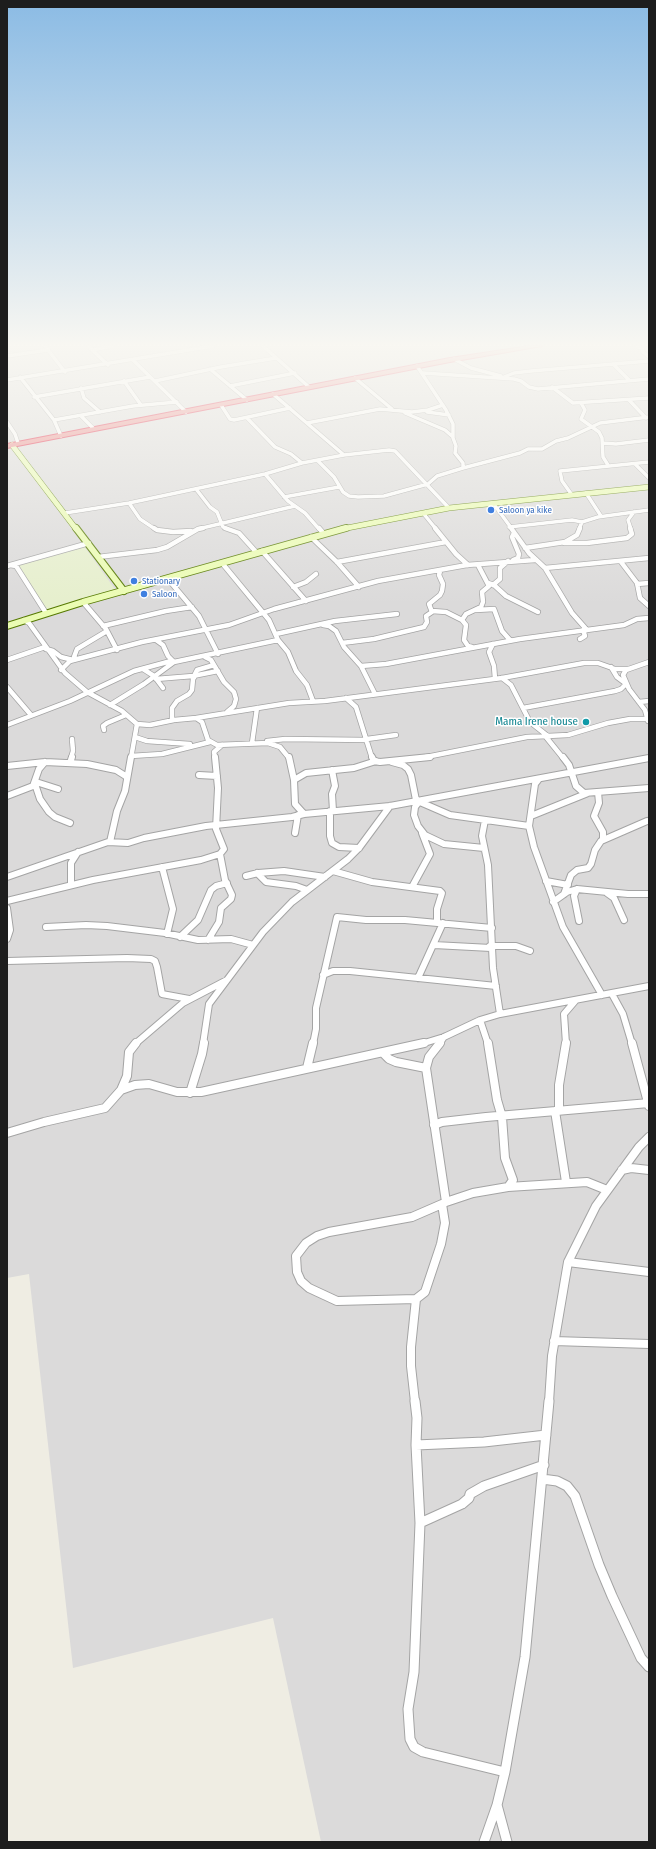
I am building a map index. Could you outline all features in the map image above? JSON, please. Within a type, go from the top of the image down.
[{"type":"highway","points":[[12,445],[79,432]]},
{"type":"street","points":[[14,432],[15,434],[12,445],[89,543],[124,591]]},
{"type":"street","points":[[59,432],[61,436]]},
{"type":"street","points":[[261,432],[275,447],[291,454],[302,463]]},
{"type":"street","points":[[318,432],[344,455]]},
{"type":"street","points":[[448,432],[453,437]]},
{"type":"street","points":[[453,432],[456,455],[463,463],[463,468]]},
{"type":"street","points":[[318,461],[334,477],[343,492],[349,496],[374,497],[428,484],[437,476],[492,461],[500,456],[512,455],[528,449],[542,449],[556,441],[567,439],[581,432]]},
{"type":"street","points":[[597,432],[602,438],[603,457],[608,466]]},
{"type":"street","points":[[603,443],[616,444],[649,440]]},
{"type":"street","points":[[65,513],[128,503],[196,489],[265,474],[302,463],[344,455],[393,450],[428,484],[449,508]]},
{"type":"street","points":[[572,495],[562,481],[560,471],[649,462]]},
{"type":"street","points":[[635,464],[641,472],[649,478]]},
{"type":"street","points":[[265,474],[284,497],[305,513],[324,534]]},
{"type":"street","points":[[284,497],[339,487]]},
{"type":"street","points":[[7,626],[83,602],[356,525],[449,508],[649,487]]},
{"type":"street","points":[[196,489],[210,507],[217,512],[221,524],[226,529],[238,533],[259,552],[306,601]]},
{"type":"street","points":[[586,493],[601,516]]},
{"type":"street","points":[[128,503],[140,519],[157,530],[173,532],[194,530],[250,518],[295,506]]},
{"type":"street","points":[[493,503],[525,548],[535,560],[545,568],[572,613],[585,630],[585,636],[580,639]]},
{"type":"street","points":[[509,527],[572,520],[582,522],[601,516],[649,510]]},
{"type":"street","points":[[525,548],[627,538],[632,534],[628,520],[634,512]]},
{"type":"street","points":[[423,513],[456,554],[468,565]]},
{"type":"street","points":[[564,543],[576,536],[582,522]]},
{"type":"street","points":[[98,557],[160,550],[194,530]]},
{"type":"street","points":[[493,584],[500,579],[500,568],[508,561],[519,556],[512,537],[514,533]]},
{"type":"street","points":[[311,537],[338,562],[359,587]]},
{"type":"street","points":[[338,562],[446,542]]},
{"type":"street","points":[[9,565],[89,543]]},
{"type":"street","points":[[545,568],[621,562],[649,558]]},
{"type":"street","points":[[62,670],[66,664],[74,660],[206,628],[229,625],[263,613],[383,580],[468,565],[535,560]]},
{"type":"street","points":[[621,562],[637,584],[639,596],[649,606]]},
{"type":"street","points":[[222,563],[263,613],[288,652],[296,671],[307,685],[313,701]]},
{"type":"street","points":[[9,565],[16,566],[29,584],[46,613]]},
{"type":"street","points":[[476,610],[482,604],[482,594],[489,586],[478,565]]},
{"type":"street","points":[[432,611],[429,604],[440,595],[443,584],[440,571]]},
{"type":"street","points":[[293,586],[306,582],[316,574]]},
{"type":"street","points":[[168,579],[192,607],[206,628],[217,654]]},
{"type":"street","points":[[488,583],[493,584],[506,596],[538,612]]},
{"type":"street","points":[[637,584],[649,583]]},
{"type":"street","points":[[83,602],[103,626],[117,650]]},
{"type":"street","points":[[103,626],[166,611],[192,607]]},
{"type":"street","points":[[462,620],[466,614],[476,610],[494,609],[502,631],[510,640]]},
{"type":"street","points":[[342,643],[355,643],[418,629],[426,625],[428,622],[426,616],[432,611],[446,612],[462,620],[466,625],[464,640],[468,646],[472,648]]},
{"type":"street","points":[[7,725],[70,701],[86,692],[143,669],[173,661],[217,654],[318,625],[362,617],[397,614]]},
{"type":"street","points":[[361,666],[386,664],[510,640],[624,625],[637,619],[649,618]]},
{"type":"street","points":[[24,620],[29,623],[62,670],[86,692],[126,715],[137,724],[150,725],[172,720],[196,718],[247,709],[495,679],[569,667],[584,662],[598,663],[628,670]]},
{"type":"street","points":[[318,625],[332,627],[337,633],[342,643],[361,666],[375,694]]},
{"type":"street","points":[[74,660],[77,649],[107,632]]},
{"type":"street","points":[[156,640],[163,645],[173,661]]},
{"type":"street","points":[[493,644],[489,652],[494,666],[495,679]]},
{"type":"street","points":[[7,660],[46,648],[61,657],[74,660]]},
{"type":"street","points":[[211,660],[217,654]]},
{"type":"street","points":[[205,657],[211,660],[224,682],[234,692],[236,699],[235,705],[227,712]]},
{"type":"street","points":[[110,705],[155,678],[173,661]]},
{"type":"street","points":[[625,684],[623,675],[628,670],[649,662]]},
{"type":"street","points":[[172,720],[172,708],[192,690],[193,679],[197,670],[214,665]]},
{"type":"street","points":[[294,780],[304,773],[354,768],[376,761],[435,756],[527,737],[547,737],[572,734],[623,720],[648,721],[646,712],[625,684],[615,676],[611,667]]},
{"type":"street","points":[[143,669],[155,678],[163,688]]},
{"type":"street","points":[[155,678],[195,676],[218,671]]},
{"type":"street","points":[[502,678],[511,685],[530,722],[547,737],[559,751],[573,772],[576,786],[583,792],[589,793],[649,788]]},
{"type":"street","points":[[523,708],[615,692],[621,689],[625,684]]},
{"type":"street","points":[[7,687],[31,715]]},
{"type":"street","points":[[356,707],[368,695]]},
{"type":"street","points":[[346,698],[356,707],[371,755],[376,761]]},
{"type":"street","points":[[639,702],[649,701]]},
{"type":"street","points":[[235,705],[240,708],[247,709]]},
{"type":"street","points":[[252,743],[254,727],[258,717],[257,708]]},
{"type":"street","points":[[104,730],[103,726],[107,723],[126,715]]},
{"type":"street","points":[[196,718],[202,722],[210,742]]},
{"type":"street","points":[[110,842],[127,777],[137,724]]},
{"type":"street","points":[[131,756],[162,754],[193,745],[210,742],[222,745],[285,739],[367,740],[396,735]]},
{"type":"street","points":[[135,737],[147,741],[193,745]]},
{"type":"street","points":[[70,763],[72,754],[72,739]]},
{"type":"street","points":[[259,742],[276,744],[289,756],[294,780],[295,804],[301,815],[295,833]]},
{"type":"street","points":[[7,901],[71,885],[201,860],[220,854],[224,849],[216,834],[217,776],[214,751],[222,745]]},
{"type":"street","points":[[7,877],[110,842],[128,843],[144,838],[216,824],[390,806],[649,758]]},
{"type":"street","points":[[390,761],[403,765],[408,769],[417,801],[414,815],[430,854],[412,887]]},
{"type":"street","points":[[7,766],[45,762],[70,763],[108,768],[123,773],[127,777]]},
{"type":"street","points":[[7,796],[30,788],[35,783],[39,769],[45,762]]},
{"type":"street","points":[[332,770],[335,786],[331,800],[332,811],[330,836],[332,843],[339,847],[359,848]]},
{"type":"street","points":[[199,775],[217,776]]},
{"type":"street","points":[[539,779],[535,784],[529,826],[534,847],[553,902],[573,947],[602,995]]},
{"type":"street","points":[[35,783],[58,789]]},
{"type":"street","points":[[35,783],[40,799],[49,812],[55,817],[70,823]]},
{"type":"street","points":[[598,792],[599,803],[595,810],[594,816],[603,832],[603,840]]},
{"type":"street","points":[[531,816],[589,793]]},
{"type":"street","points":[[417,801],[444,813],[529,826]]},
{"type":"street","points":[[190,1093],[202,1054],[209,1004],[253,945],[277,917],[307,890],[348,860],[359,848],[390,806]]},
{"type":"street","points":[[485,820],[482,832],[488,865],[492,928],[490,947],[500,1014]]},
{"type":"street","points":[[564,894],[572,874],[577,870],[587,868],[591,864],[595,850],[603,840],[648,820],[649,829]]},
{"type":"street","points":[[422,833],[444,844],[484,848]]},
{"type":"street","points":[[71,885],[71,866],[78,852]]},
{"type":"street","points":[[208,940],[219,922],[222,908],[232,897],[232,892],[226,883],[220,854]]},
{"type":"street","points":[[162,867],[173,909],[167,934]]},
{"type":"street","points":[[246,876],[257,873],[284,871],[325,877]]},
{"type":"street","points":[[334,871],[372,882],[441,891],[437,909],[440,923],[434,944],[418,978]]},
{"type":"street","points":[[257,873],[266,882],[296,886],[307,890]]},
{"type":"street","points":[[546,881],[568,885]]},
{"type":"street","points":[[180,937],[198,920],[202,908],[213,888],[226,883]]},
{"type":"street","points":[[553,902],[564,894],[577,889],[628,894],[649,894]]},
{"type":"street","points":[[577,889],[574,896],[579,921]]},
{"type":"street","points":[[602,891],[614,898],[624,920]]},
{"type":"street","points":[[7,908],[10,930],[7,939]]},
{"type":"street","points":[[307,1068],[315,1033],[316,1008],[337,917],[366,920],[440,923],[492,928]]},
{"type":"street","points":[[46,927],[86,925],[107,926],[180,937],[208,940],[231,940],[253,945]]},
{"type":"street","points":[[434,944],[451,947],[516,946],[530,951]]},
{"type":"street","points":[[7,961],[127,958],[151,959],[155,961],[157,967],[162,994],[189,999]]},
{"type":"street","points":[[323,975],[339,970],[496,986]]},
{"type":"street","points":[[7,1133],[44,1122],[105,1108],[121,1090],[126,1076],[129,1052],[136,1042],[189,999],[228,980]]},
{"type":"street","points":[[121,1090],[135,1085],[149,1084],[177,1092],[190,1093],[234,1086],[307,1068],[383,1053],[444,1037],[480,1020],[500,1014],[649,986]]},
{"type":"street","points":[[434,1125],[453,1121],[649,1104],[623,1014],[612,994]]},
{"type":"street","points":[[566,1182],[557,1111],[559,1085],[566,1042],[564,1014],[576,1000]]},
{"type":"street","points":[[480,1020],[489,1046],[495,1090],[502,1117],[505,1158],[513,1180],[508,1187]]},
{"type":"street","points":[[444,1037],[429,1057],[426,1068],[444,1203],[445,1224],[441,1244],[425,1292],[416,1299],[348,1301],[338,1300],[322,1295],[309,1288],[301,1281],[297,1272],[296,1256],[306,1243],[317,1236],[329,1232],[412,1216],[444,1203],[473,1193],[508,1187],[566,1182],[587,1182],[607,1190]]},
{"type":"street","points":[[383,1053],[389,1059],[396,1062],[426,1068]]},
{"type":"street","points":[[484,1842],[497,1804],[505,1772],[525,1656],[544,1465],[554,1341],[568,1262],[596,1206],[622,1170],[649,1137]]},
{"type":"street","points":[[622,1170],[636,1168],[649,1170]]},
{"type":"street","points":[[568,1262],[649,1272]]},
{"type":"street","points":[[416,1299],[415,1320],[412,1333],[411,1366],[416,1401],[416,1445],[420,1523],[414,1672],[408,1709],[410,1740],[414,1747],[423,1752],[505,1772]]},
{"type":"street","points":[[554,1341],[600,1344],[649,1344]]},
{"type":"street","points":[[416,1445],[484,1442],[546,1436]]},
{"type":"street","points":[[420,1523],[462,1504],[476,1490],[544,1465]]},
{"type":"street","points":[[542,1479],[557,1481],[568,1486],[575,1496],[599,1565],[612,1596],[641,1658],[649,1667]]},
{"type":"street","points":[[497,1804],[507,1842]]},
{"type":"shaded area","points":[[7,432],[649,432],[649,1842],[321,1842],[273,1618],[73,1668],[29,1274],[7,1278]]},
{"type":"green space","points":[[84,546],[117,592],[47,611],[18,564]]},
{"type":"place","name":"Saloon ya kike","points":[[491,510]]},
{"type":"place","name":"Stationary","points":[[134,581]]},
{"type":"place","name":"Saloon","points":[[144,594]]},
{"type":"place","name":"Mama Irene house","points":[[586,722]]}]
